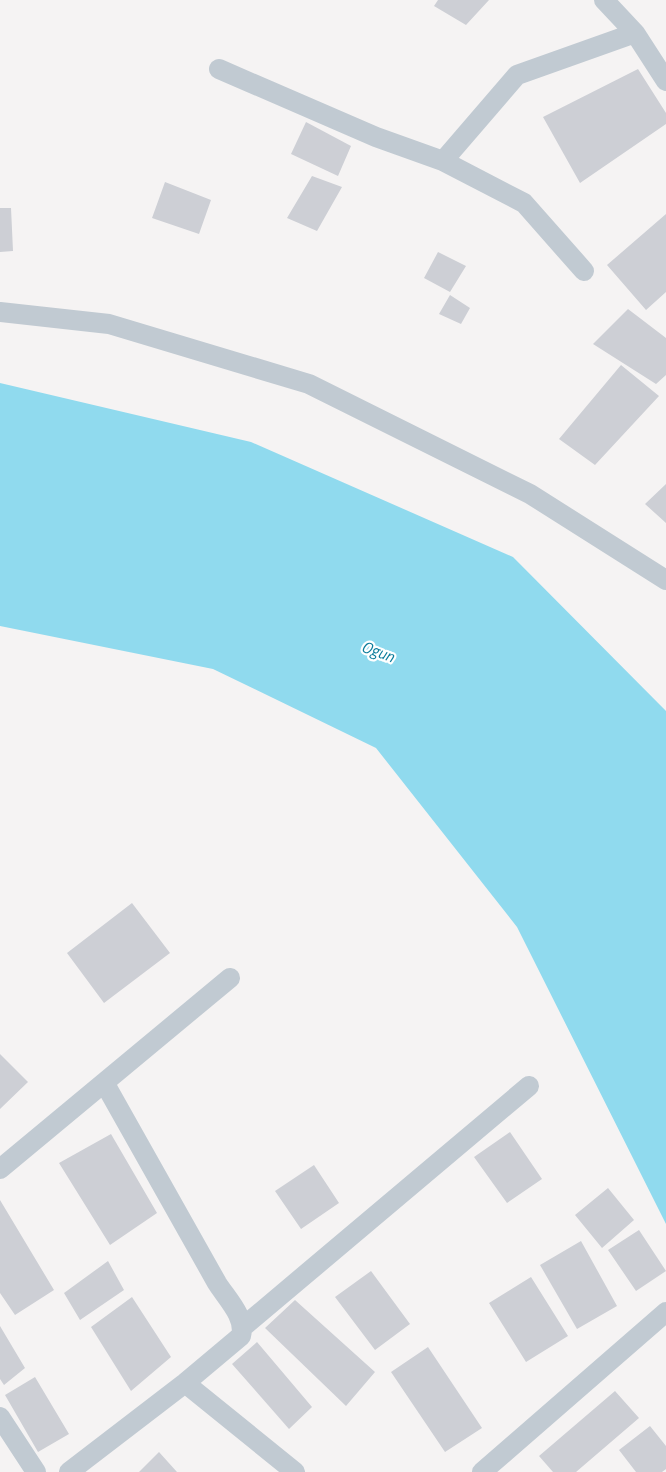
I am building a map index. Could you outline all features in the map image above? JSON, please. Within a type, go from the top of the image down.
[{"type":"street","points":[[604,0],[635,33],[666,81]]},
{"type":"street","points":[[443,161],[516,75],[635,33]]},
{"type":"street","points":[[219,69],[376,137],[443,161],[524,203],[584,271]]},
{"type":"street","points":[[0,312],[109,324],[309,384],[530,494],[666,580]]},
{"type":"street","points":[[0,1169],[230,978]]},
{"type":"street","points":[[105,1084],[243,1327]]},
{"type":"street","points":[[69,1472],[185,1383],[241,1336],[243,1327],[529,1086]]},
{"type":"street","points":[[482,1472],[502,1465],[666,1312]]},
{"type":"street","points":[[185,1383],[295,1472]]},
{"type":"street","points":[[0,1417],[36,1472]]},
{"type":"water","name":"Ogun","points":[[0,383],[251,442],[513,557],[666,711],[666,1224],[517,927],[376,748],[213,669],[0,626]]},
{"type":"building","points":[[438,0],[489,0],[466,25],[434,6]]},
{"type":"building","points":[[638,69],[666,113],[666,124],[580,183],[543,117]]},
{"type":"building","points":[[306,122],[351,146],[338,176],[291,154]]},
{"type":"building","points":[[312,176],[342,187],[317,231],[287,218]]},
{"type":"building","points":[[165,182],[211,200],[199,234],[152,218]]},
{"type":"building","points":[[0,208],[11,208],[13,251],[0,252]]},
{"type":"building","points":[[666,214],[666,292],[646,310],[607,265]]},
{"type":"building","points":[[438,252],[466,266],[450,292],[424,278]]},
{"type":"building","points":[[450,295],[470,308],[461,324],[439,314]]},
{"type":"building","points":[[628,309],[666,338],[666,375],[656,384],[593,344]]},
{"type":"building","points":[[621,365],[659,396],[595,465],[559,439]]},
{"type":"building","points":[[666,484],[666,523],[645,504]]},
{"type":"building","points":[[132,903],[170,953],[104,1003],[67,953]]},
{"type":"building","points":[[0,1054],[28,1082],[0,1109]]},
{"type":"building","points":[[510,1132],[542,1179],[507,1203],[474,1157]]},
{"type":"building","points":[[111,1134],[157,1213],[110,1245],[59,1163]]},
{"type":"building","points":[[314,1165],[339,1203],[301,1229],[275,1191]]},
{"type":"building","points":[[608,1188],[634,1220],[602,1248],[575,1215]]},
{"type":"building","points":[[0,1200],[54,1290],[15,1315],[0,1293]]},
{"type":"building","points":[[639,1230],[666,1271],[636,1291],[608,1250]]},
{"type":"building","points":[[581,1241],[617,1306],[577,1329],[540,1265]]},
{"type":"building","points":[[108,1261],[124,1290],[80,1320],[64,1293]]},
{"type":"building","points":[[371,1271],[410,1324],[375,1350],[335,1297]]},
{"type":"building","points":[[531,1277],[568,1336],[526,1362],[489,1303]]},
{"type":"building","points":[[132,1297],[171,1357],[131,1391],[91,1327]]},
{"type":"building","points":[[295,1300],[375,1372],[346,1406],[265,1328]]},
{"type":"building","points":[[0,1326],[25,1368],[4,1385],[0,1379]]},
{"type":"building","points":[[257,1342],[312,1407],[289,1429],[232,1364]]},
{"type":"building","points":[[428,1347],[482,1428],[445,1452],[391,1372]]},
{"type":"building","points":[[35,1377],[69,1434],[38,1452],[5,1395]]},
{"type":"building","points":[[615,1391],[639,1418],[576,1472],[553,1472],[539,1456]]},
{"type":"building","points":[[650,1426],[666,1446],[666,1469],[662,1472],[636,1472],[619,1450]]},
{"type":"building","points":[[159,1452],[177,1472],[139,1472]]}]
